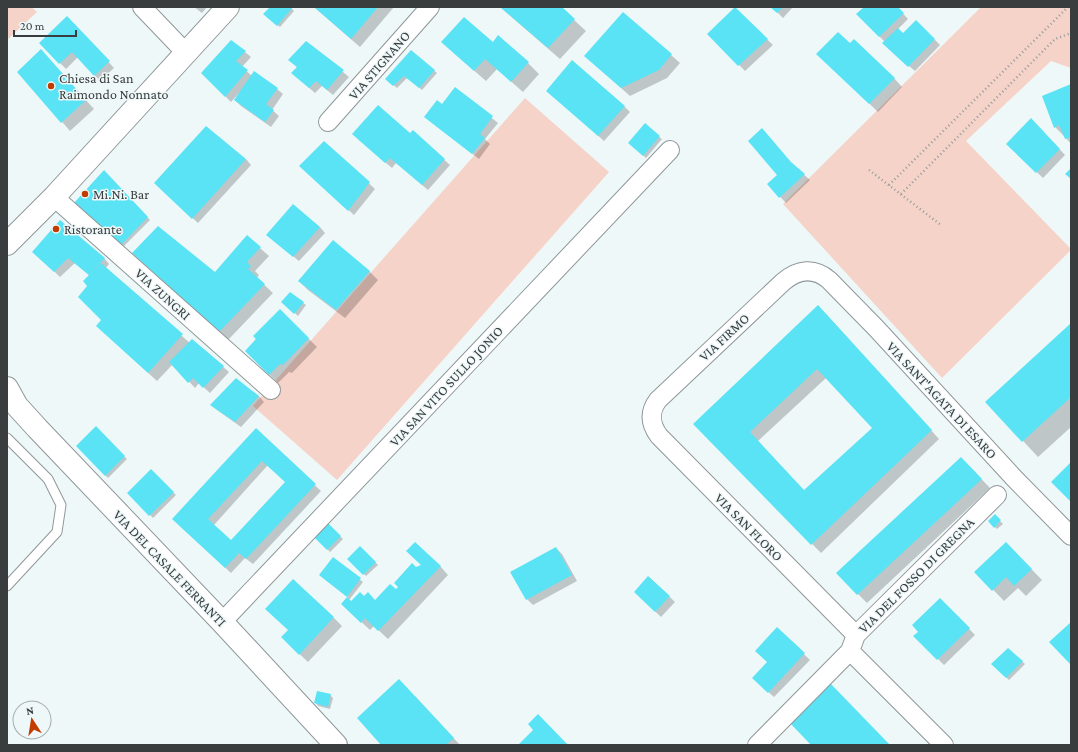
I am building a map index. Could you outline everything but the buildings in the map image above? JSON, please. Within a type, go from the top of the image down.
[{"type":"street","points":[[142,7],[186,53]]},
{"type":"street","points":[[7,244],[54,197],[228,7]]},
{"type":"street","name":"VIA STIGNANO","points":[[328,122],[430,7]]},
{"type":"street","name":"VIA SAN VITO SULLO JONIO","points":[[222,622],[670,150]]},
{"type":"street","name":"VIA ZUNGRI","points":[[54,197],[271,390]]},
{"type":"street","name":"VIA FIRMO","points":[[651,415],[654,404],[661,396],[783,282],[792,274],[807,270]]},
{"type":"street","name":"VIA SANT'AGATA DI ESARO","points":[[807,270],[822,274],[829,280],[876,328],[1014,478],[1071,536]]},
{"type":"street","name":"VIA DEL CASALE FERRANTI","points":[[7,388],[17,406],[37,428],[222,622],[336,745]]},
{"type":"street","name":"VIA SAN FLORO","points":[[651,415],[654,427],[659,436],[853,643],[871,672],[944,745]]},
{"type":"street","name":"VIA DEL FOSSO DI GREGNA","points":[[757,745],[853,643],[997,495]]},
{"type":"lane","points":[[7,438],[48,479],[61,505],[57,532],[7,586]]},
{"type":"path","points":[[889,185],[1068,7]]},
{"type":"path","points":[[901,194],[1055,38],[1071,33]]},
{"type":"path","points":[[869,170],[941,225]]},
{"type":"shaded area","points":[[7,7],[32,7],[37,12],[7,40]]},
{"type":"shaded area","points":[[981,7],[1071,7],[1071,68],[1051,61],[966,141],[1071,250],[942,378],[783,204]]},
{"type":"shaded area","points":[[525,98],[609,172],[337,480],[253,406]]},
{"type":"place","name":"Chiesa di San Raimondo Nonnato","points":[[51,86]]},
{"type":"place","name":"Mi.Ni. Bar","points":[[85,194]]},
{"type":"place","name":"Ristorante","points":[[56,229]]}]
